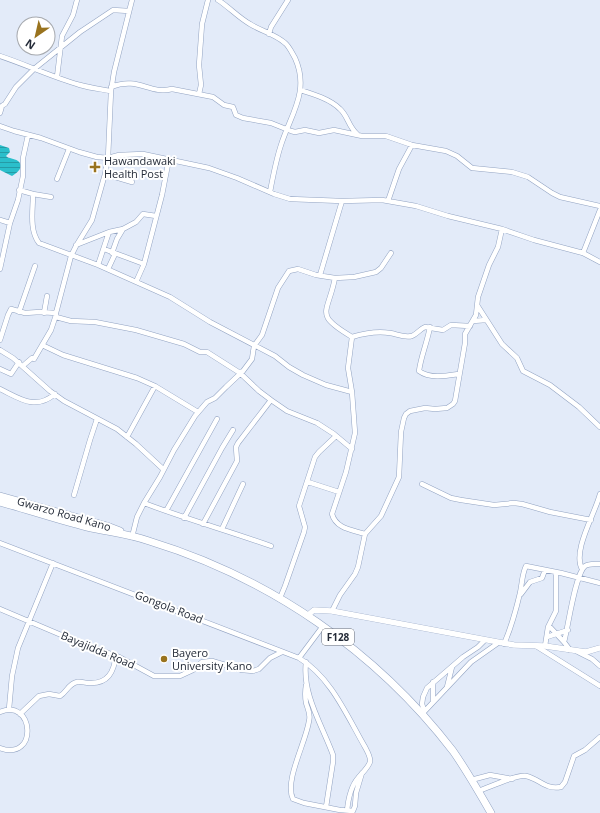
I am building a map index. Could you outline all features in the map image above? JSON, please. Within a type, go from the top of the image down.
[{"type":"main road","name":"Gwarzo Road Kano","points":[[0,496],[107,526],[129,536]]},
{"type":"main road","name":"F128","points":[[0,502],[85,527],[148,540],[205,560],[241,577],[308,615],[388,679],[423,712],[453,752],[491,813]]},
{"type":"street","points":[[57,77],[62,48],[62,36],[71,21],[76,0]]},
{"type":"street","points":[[25,364],[32,358],[34,359],[51,330],[71,256],[92,220],[108,158],[111,89],[132,0]]},
{"type":"street","points":[[199,94],[201,85],[200,65],[202,24],[208,0]]},
{"type":"street","points":[[218,0],[248,23],[284,42],[293,54],[300,71],[300,90],[275,163],[270,192]]},
{"type":"street","points":[[269,34],[272,24],[288,0]]},
{"type":"street","points":[[0,113],[1,107],[8,102],[16,87],[34,69],[80,32],[113,10],[129,10]]},
{"type":"street","points":[[0,56],[80,85],[111,89],[123,83],[132,83],[148,86],[156,90],[172,89],[216,98],[222,104],[233,107],[236,115],[243,118],[271,123],[295,132],[305,130],[319,133],[334,130],[357,134],[386,136],[453,154],[468,166],[475,169],[512,172],[528,177],[556,195],[600,206]]},
{"type":"street","points":[[300,90],[320,97],[340,109],[350,127],[357,134]]},
{"type":"street","points":[[0,126],[41,138],[89,155],[108,158],[119,155],[143,154],[216,170],[290,199],[388,201],[416,206],[583,253],[600,262]]},
{"type":"street","points":[[0,269],[2,244],[10,223],[23,176],[23,158],[28,135]]},
{"type":"street","points":[[388,201],[400,168],[412,144]]},
{"type":"street","points":[[57,179],[69,149]]},
{"type":"street","points":[[136,282],[144,264],[169,159]]},
{"type":"street","points":[[105,174],[132,182]]},
{"type":"street","points":[[19,190],[51,197]]},
{"type":"street","points":[[33,194],[31,209],[34,233],[37,242],[108,269],[170,297],[203,318],[275,356],[302,375],[326,385],[352,392]]},
{"type":"street","points":[[320,275],[342,201]]},
{"type":"street","points":[[583,253],[600,210]]},
{"type":"street","points":[[76,246],[109,232],[123,229],[136,222],[143,214],[156,216]]},
{"type":"street","points":[[0,220],[10,223]]},
{"type":"street","points":[[108,269],[117,239],[123,229]]},
{"type":"street","points":[[332,611],[340,595],[355,574],[358,567],[365,534],[381,516],[398,477],[401,432],[406,414],[410,411],[425,408],[441,409],[450,406],[455,401],[465,334],[476,315],[476,303],[489,265],[498,247],[502,229]]},
{"type":"street","points":[[98,265],[109,232]]},
{"type":"street","points":[[104,249],[144,264]]},
{"type":"street","points":[[129,536],[144,503],[185,431],[198,412],[207,402],[215,398],[252,359],[254,346],[262,335],[278,288],[289,271],[298,269],[335,278],[354,277],[376,272],[391,253]]},
{"type":"street","points":[[20,312],[35,266]]},
{"type":"street","points":[[335,278],[326,315],[333,324],[352,337]]},
{"type":"street","points":[[44,313],[47,296]]},
{"type":"street","points":[[476,303],[502,344],[517,358],[523,372],[550,385],[579,407],[600,427]]},
{"type":"street","points":[[0,340],[1,331],[11,309],[20,312],[56,315],[71,321],[95,322],[136,330],[170,340],[200,352],[207,352],[240,373],[259,391],[287,411],[310,419],[336,436],[352,449]]},
{"type":"street","points":[[473,321],[486,320]]},
{"type":"street","points":[[352,337],[368,332],[388,332],[406,337],[414,336],[425,327],[443,330],[451,325],[470,326]]},
{"type":"street","points":[[430,328],[428,340],[423,350],[419,371],[429,376],[459,374]]},
{"type":"street","points":[[352,337],[348,368],[352,392],[355,433],[352,449],[332,511],[334,519],[341,526],[365,534]]},
{"type":"street","points":[[42,345],[63,355],[137,378],[155,386],[198,412]]},
{"type":"street","points":[[0,350],[19,362],[54,394],[64,401],[117,429],[163,469]]},
{"type":"street","points":[[0,369],[11,374],[19,362]]},
{"type":"street","points":[[127,437],[155,386]]},
{"type":"street","points":[[0,389],[21,399],[35,403],[42,402],[54,394]]},
{"type":"street","points":[[203,524],[237,461],[236,447],[238,443],[271,400]]},
{"type":"street","points":[[74,495],[90,440],[98,419]]},
{"type":"street","points":[[166,511],[217,419]]},
{"type":"street","points":[[184,518],[233,430]]},
{"type":"street","points":[[280,598],[304,532],[305,527],[299,506],[315,457],[336,436]]},
{"type":"street","points":[[308,482],[339,492]]},
{"type":"street","points":[[222,529],[243,484]]},
{"type":"street","points":[[422,484],[451,498],[494,505],[514,503],[522,504],[550,512],[591,520]]},
{"type":"street","points":[[582,569],[579,563],[579,550],[600,494]]},
{"type":"street","points":[[144,503],[184,518],[271,546]]},
{"type":"street","name":"Gongola Road","points":[[0,543],[306,662],[328,685],[370,758],[370,762],[353,786],[347,811],[326,807]]},
{"type":"street","points":[[9,709],[14,663],[18,648],[53,563]]},
{"type":"street","points":[[564,642],[568,630],[576,586],[582,569],[589,564],[600,564]]},
{"type":"street","points":[[423,712],[471,662],[501,643],[510,630],[527,565],[600,583]]},
{"type":"street","points":[[518,597],[530,582],[542,578],[545,570]]},
{"type":"street","points":[[545,646],[549,626],[556,611],[557,605],[556,572]]},
{"type":"street","name":"Bayajidda Road","points":[[0,609],[66,637],[129,661],[150,675],[180,676],[193,670],[202,662],[212,661],[237,669],[253,672],[259,669],[270,658],[282,652]]},
{"type":"street","points":[[308,615],[314,610],[332,611],[501,643],[545,646],[586,652],[600,648]]},
{"type":"street","points":[[299,658],[323,626]]},
{"type":"street","points":[[549,626],[570,650]]},
{"type":"street","points":[[547,637],[568,630]]},
{"type":"street","points":[[423,712],[423,697],[433,682],[485,640]]},
{"type":"street","points":[[536,646],[600,686]]},
{"type":"street","points":[[576,651],[592,659],[600,661]]},
{"type":"street","points":[[20,714],[39,696],[49,694],[60,696],[65,693],[68,687],[77,682],[92,683],[106,678],[114,669],[116,656]]},
{"type":"street","points":[[592,659],[600,666]]},
{"type":"street","points":[[306,662],[305,696],[310,716],[301,750],[293,772],[291,795],[293,799],[304,803],[326,807],[333,755],[316,715],[306,685]]},
{"type":"street","points":[[447,687],[452,667]]},
{"type":"street","points":[[433,682],[433,701]]},
{"type":"street","points":[[0,712],[9,709],[20,714],[24,718],[29,729],[26,741],[22,745],[11,750],[0,748]]},
{"type":"street","points":[[478,791],[524,776],[547,787],[561,787],[565,782],[574,756],[600,737]]},
{"type":"street","points":[[471,780],[490,775],[512,779]]},
{"type":"water","points":[[0,145],[9,148],[10,152],[6,156],[18,161],[21,165],[20,170],[12,176],[0,170]]},
{"type":"place","name":"Hawandawaki Health Post","points":[[95,167]]},
{"type":"place","name":"Bayero University Kano","points":[[164,659]]}]
